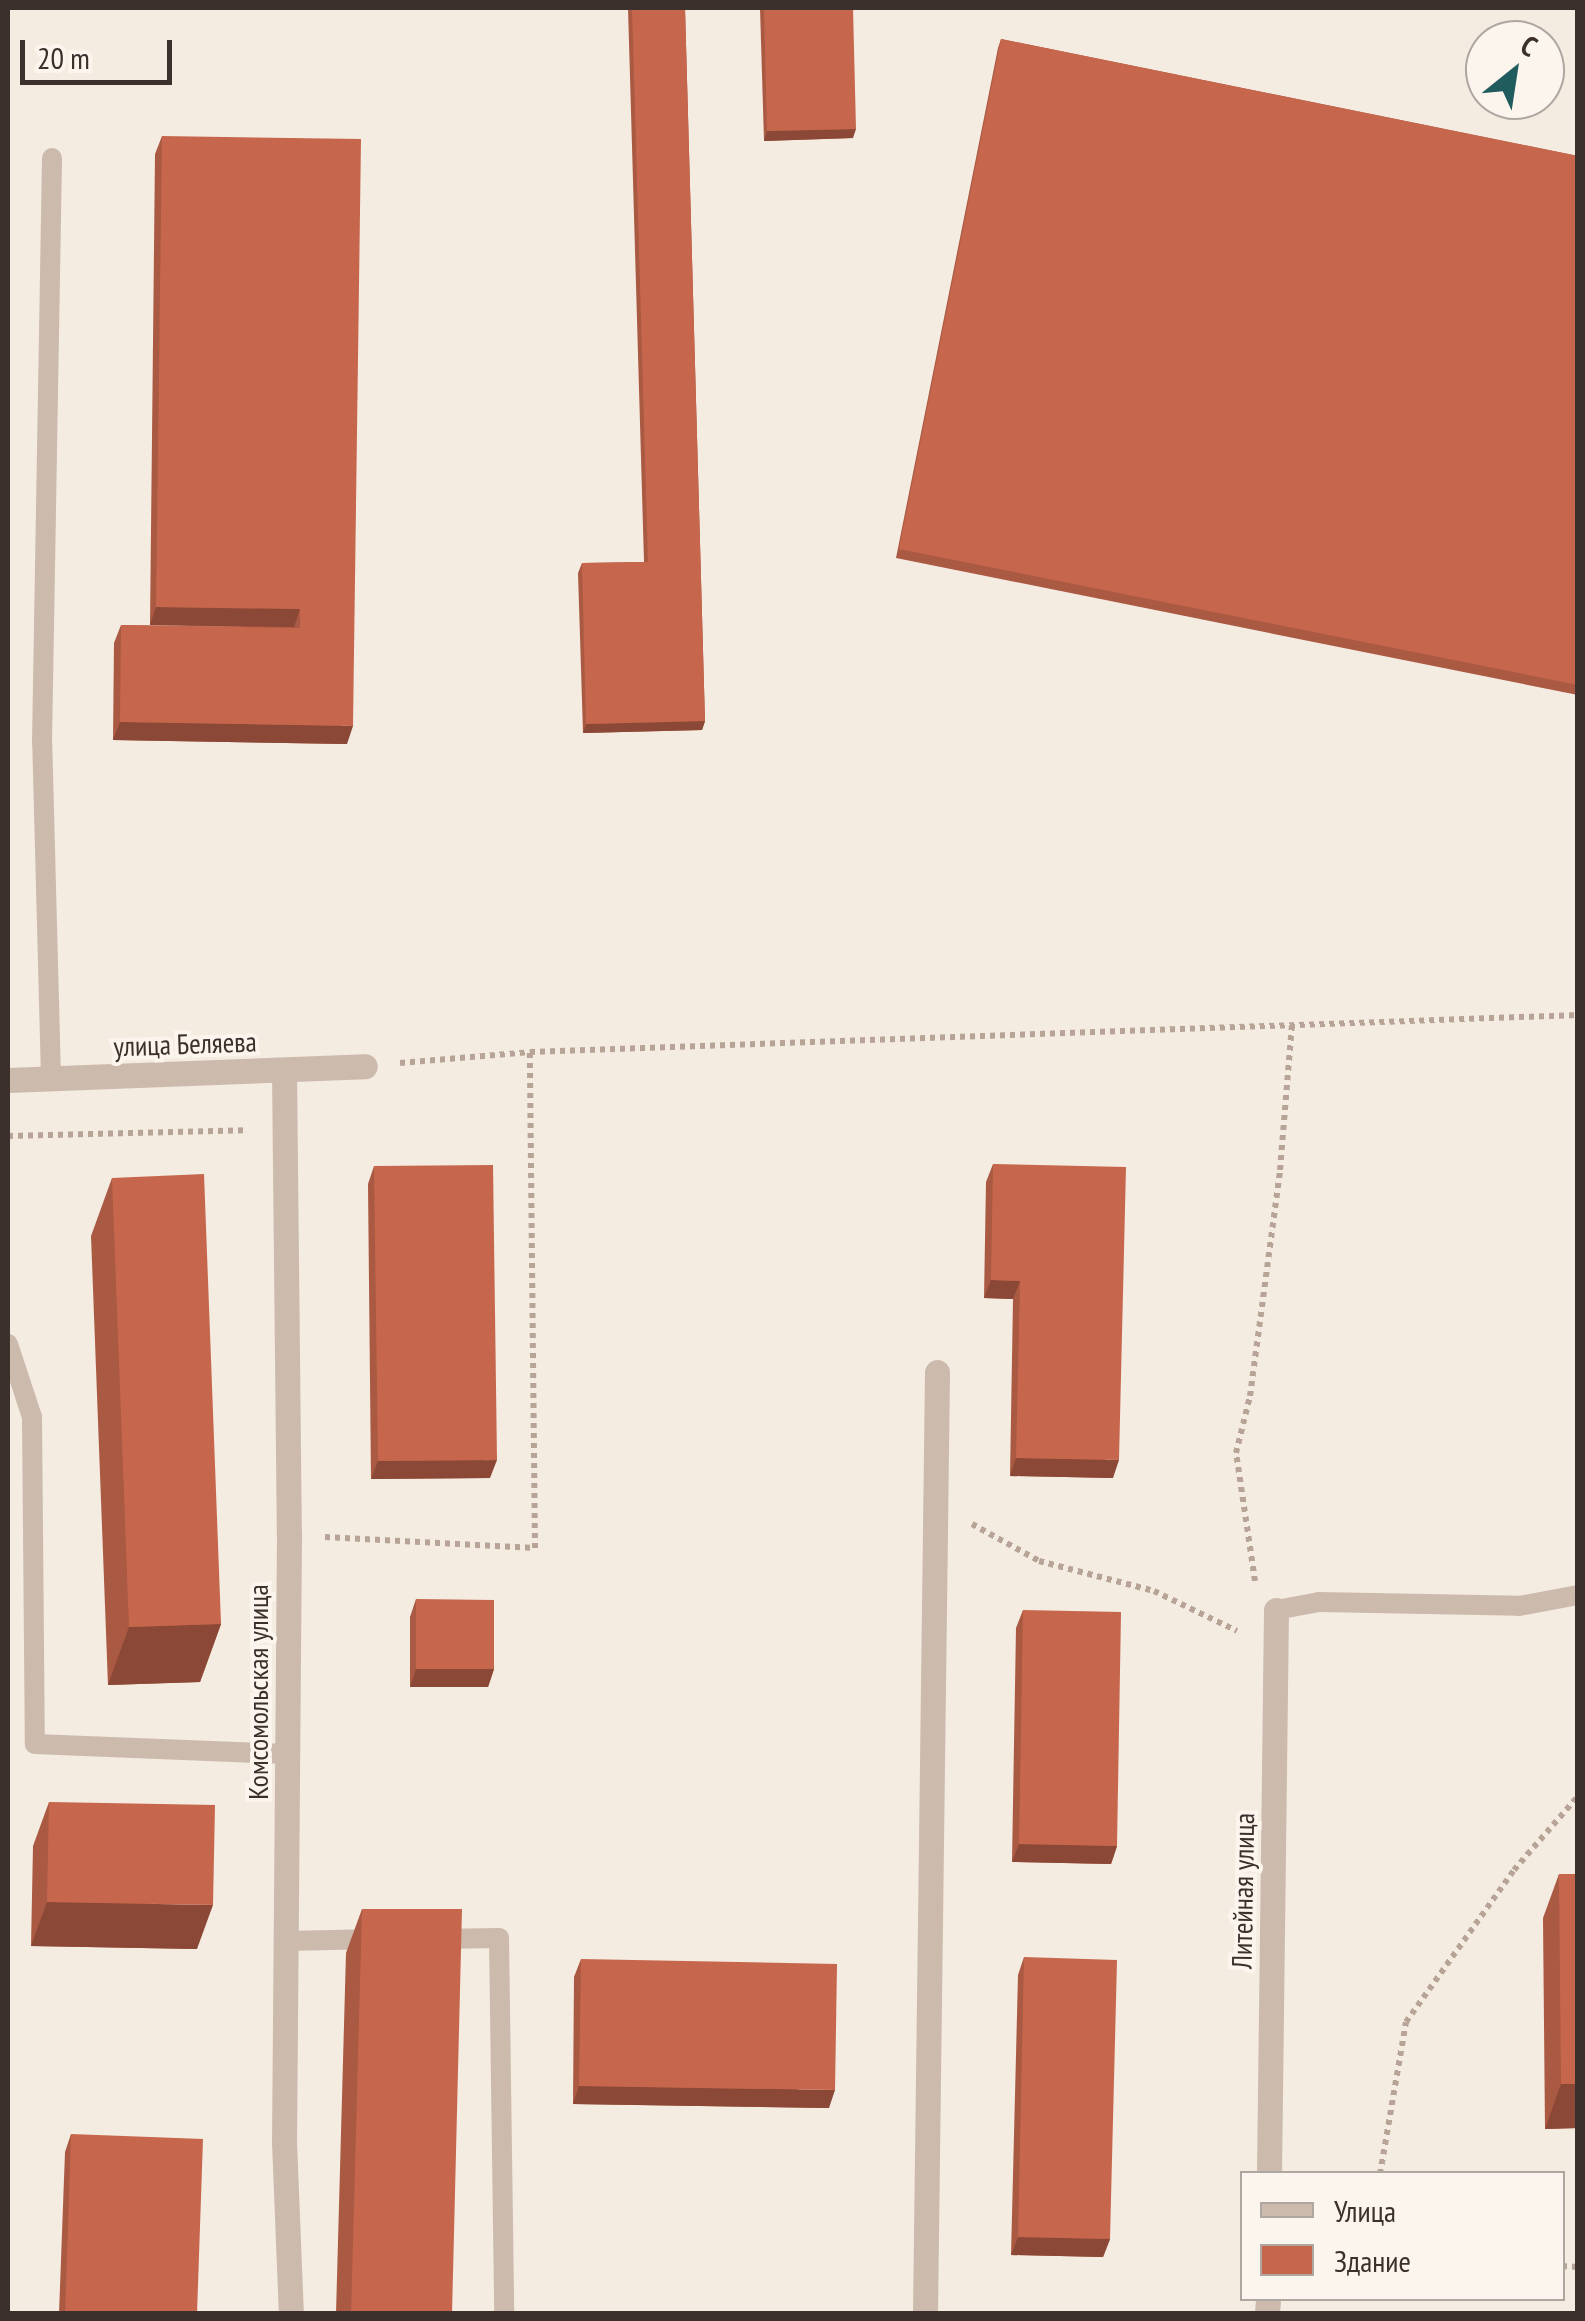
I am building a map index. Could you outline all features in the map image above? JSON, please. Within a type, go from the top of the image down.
[{"type":"street","name":"улица Беляева","points":[[8,1080],[364,1066]]},
{"type":"street","name":"Комсомольская улица","points":[[284,1070],[289,1535],[284,2142],[291,2314]]},
{"type":"street","points":[[925,2314],[937,1372]]},
{"type":"street","name":"Литейная улица","points":[[1269,2171],[1276,1610]]},
{"type":"lane","points":[[51,1078],[42,744],[52,158]]},
{"type":"lane","points":[[8,1344],[32,1417],[35,1744],[288,1754]]},
{"type":"lane","points":[[8,1417],[32,1417]]},
{"type":"lane","points":[[1276,1610],[1318,1602],[1519,1606],[1578,1595]]},
{"type":"lane","points":[[286,1941],[499,1938],[504,2314]]},
{"type":"path","points":[[364,1066],[530,1052],[1578,1015]]},
{"type":"path","points":[[1256,1585],[1236,1453],[1250,1396],[1280,1170],[1292,1025]]},
{"type":"path","points":[[289,1535],[535,1548],[530,1052]]},
{"type":"path","points":[[8,1136],[284,1128]]},
{"type":"path","points":[[936,1504],[1039,1561],[1154,1592],[1276,1649]]},
{"type":"path","points":[[1381,2171],[1406,2022],[1514,1870],[1578,1796]]},
{"type":"building","points":[[632,8],[685,8],[705,721],[586,724],[582,563],[648,562]]},
{"type":"building","points":[[764,8],[853,8],[856,129],[767,131]]},
{"type":"building","points":[[1001,39],[1578,156],[1578,685],[899,549]]},
{"type":"building","points":[[162,136],[361,139],[353,726],[120,722],[121,625],[300,628],[300,609],[156,607]]},
{"type":"building","points":[[993,1164],[1126,1167],[1119,1460],[1016,1458],[1020,1281],[991,1280]]},
{"type":"building","points":[[493,1165],[497,1460],[378,1461],[374,1166]]},
{"type":"building","points":[[204,1174],[221,1624],[129,1627],[112,1178]]},
{"type":"building","points":[[416,1599],[494,1600],[494,1669],[416,1669]]},
{"type":"building","points":[[1023,1610],[1121,1612],[1117,1846],[1019,1844]]},
{"type":"building","points":[[49,1802],[215,1805],[213,1905],[47,1902]]},
{"type":"building","points":[[1559,1874],[1578,1874],[1578,2084],[1561,2084]]},
{"type":"building","points":[[362,1909],[462,1909],[452,2314],[351,2314]]},
{"type":"building","points":[[1024,1957],[1117,1960],[1110,2239],[1018,2237]]},
{"type":"building","points":[[581,1959],[837,1964],[835,2090],[579,2086]]},
{"type":"building","points":[[71,2134],[203,2139],[197,2314],[65,2314]]}]
